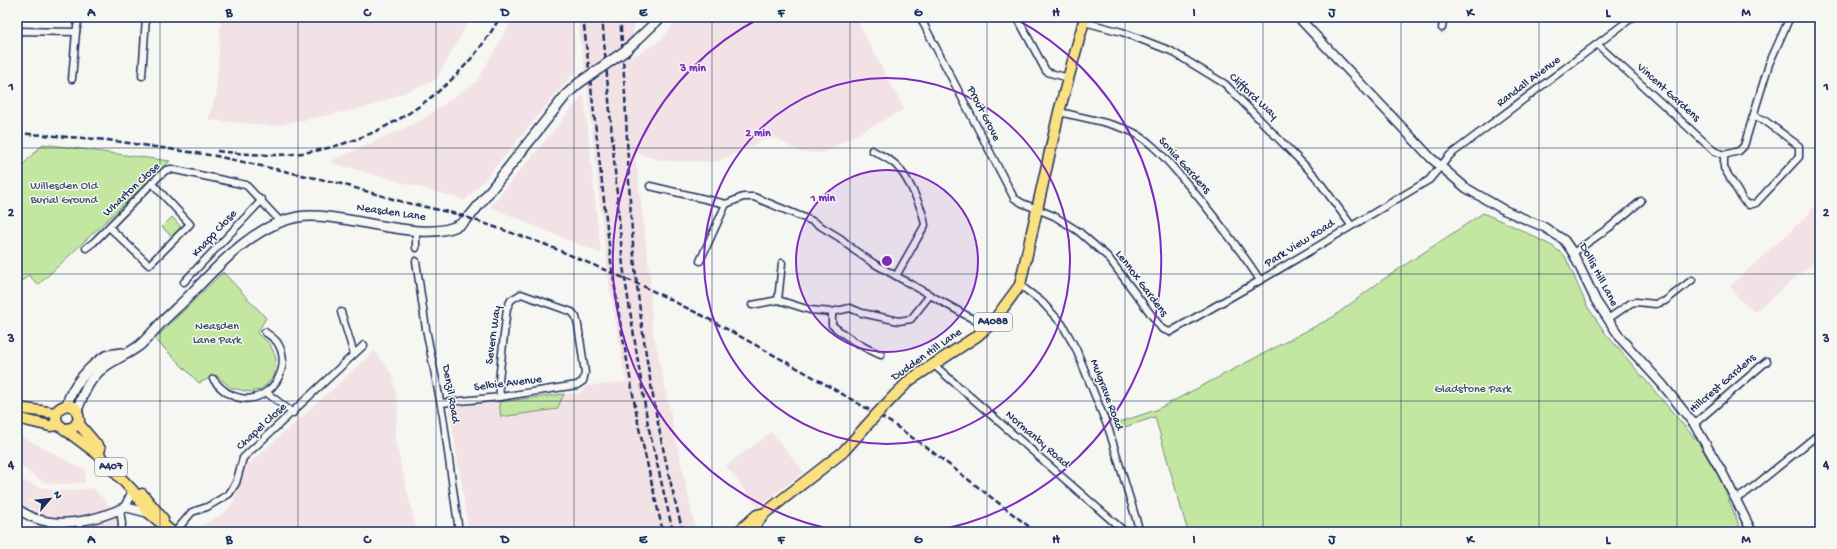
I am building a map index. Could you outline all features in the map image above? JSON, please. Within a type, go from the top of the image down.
[{"type":"main road","name":"Neasden Lane","points":[[77,410],[86,388],[92,378],[101,369],[139,345],[210,274],[254,236],[281,222],[315,216],[347,219],[416,231],[444,229],[459,225],[471,215],[578,83],[625,51],[661,17]]},
{"type":"main road","name":"Dudden Hill Lane","points":[[750,532],[765,513],[843,452],[895,394],[910,380],[934,365],[992,323],[1020,285],[1060,112],[1084,19]]},
{"type":"main road","name":"Neasden Lane","points":[[67,405],[80,381],[93,366],[108,356],[125,353]]},
{"type":"main road","points":[[17,418],[50,426],[71,429],[78,423],[79,417],[77,410],[67,405],[62,407],[56,413],[56,420],[62,427]]},
{"type":"main road","points":[[17,408],[56,413]]},
{"type":"main road","name":"A407","points":[[78,423],[143,500],[173,532]]},
{"type":"main road","name":"A407","points":[[62,427],[99,455],[143,500],[148,513],[173,532]]},
{"type":"main road","name":"Dudden Hill Lane","points":[[738,532],[757,515],[765,513]]},
{"type":"street","points":[[72,79],[76,32],[79,17]]},
{"type":"street","points":[[142,76],[146,17]]},
{"type":"street","name":"Prout Grove","points":[[920,17],[1014,198],[1022,203],[1038,209]]},
{"type":"street","points":[[1017,17],[1046,70],[1050,74],[1069,78]]},
{"type":"street","name":"Dollis Hill Lane","points":[[1298,17],[1430,158],[1466,188],[1504,210],[1549,230],[1564,240],[1573,253],[1596,301],[1622,340],[1662,384],[1694,424],[1736,499],[1752,532]]},
{"type":"street","points":[[1442,28],[1444,17]]},
{"type":"street","name":"Randall Avenue","points":[[1441,166],[1450,155],[1598,45],[1633,17]]},
{"type":"street","points":[[1754,116],[1764,120],[1799,146],[1799,157],[1756,203],[1749,204],[1743,200],[1724,168],[1724,156],[1739,151],[1744,146],[1769,64],[1790,17]]},
{"type":"street","name":"Clifford Way","points":[[1084,19],[1171,51],[1225,84],[1315,176],[1351,225]]},
{"type":"street","points":[[17,31],[76,32]]},
{"type":"street","name":"Vincent Gardens","points":[[1598,45],[1714,151],[1724,156]]},
{"type":"street","name":"Sonia Gardens","points":[[1060,112],[1128,130],[1147,141],[1162,155],[1213,215],[1260,280]]},
{"type":"street","points":[[872,150],[895,164],[903,173],[924,216],[925,225],[896,276]]},
{"type":"street","name":"Park View Road","points":[[1166,332],[1170,332],[1260,280],[1429,180],[1441,166]]},
{"type":"street","name":"Wharton Close","points":[[86,248],[94,242],[152,183],[166,170],[171,169],[246,185],[262,200],[281,222]]},
{"type":"street","points":[[109,227],[149,265],[190,224],[152,183]]},
{"type":"street","points":[[650,186],[726,204],[743,197],[754,197],[812,221],[840,238],[873,263],[987,327]]},
{"type":"street","name":"Knapp Close","points":[[184,282],[262,200]]},
{"type":"street","points":[[1573,253],[1610,227],[1641,201]]},
{"type":"street","points":[[700,261],[726,204]]},
{"type":"street","name":"Lennox Gardens","points":[[1038,209],[1054,216],[1078,231],[1108,257],[1162,329],[1166,332]]},
{"type":"street","points":[[416,231],[416,248]]},
{"type":"street","name":"Denzil Road","points":[[416,261],[426,329],[441,403],[459,532]]},
{"type":"street","points":[[778,300],[782,263]]},
{"type":"street","points":[[1608,319],[1631,303],[1661,304],[1692,280]]},
{"type":"street","name":"Mulgrave Road","points":[[1020,285],[1042,302],[1062,324],[1076,349],[1109,430],[1140,532]]},
{"type":"street","name":"Severn Way","points":[[500,397],[499,380],[507,308],[511,300],[521,294],[565,309],[576,317],[585,373],[582,381],[577,385]]},
{"type":"street","points":[[752,305],[778,300],[810,310],[832,312],[850,308],[862,313],[899,320],[911,319],[930,295]]},
{"type":"street","points":[[341,312],[354,354]]},
{"type":"street","points":[[832,312],[832,325],[847,336],[881,355]]},
{"type":"street","points":[[213,379],[224,390],[236,398],[247,399],[258,397],[267,393],[279,378],[282,359],[277,342],[265,332]]},
{"type":"street","name":"Chapel Close","points":[[173,532],[192,512],[207,507],[229,494],[236,483],[243,458],[293,413],[364,345]]},
{"type":"street","name":"Hillcrest Gardens","points":[[1694,424],[1767,361]]},
{"type":"street","name":"Normanby Road","points":[[934,365],[1125,532]]},
{"type":"street","name":"Selbie Avenue","points":[[441,403],[500,397],[577,385]]},
{"type":"street","points":[[267,393],[293,413]]},
{"type":"street","points":[[1736,499],[1747,492],[1820,433]]},
{"type":"street","points":[[121,532],[122,508],[133,491]]},
{"type":"street","points":[[17,509],[36,519],[52,522],[80,521],[94,518],[143,500]]},
{"type":"street","points":[[122,508],[148,513]]},
{"type":"street","points":[[79,532],[80,521]]},
{"type":"shaded area","points":[[221,17],[471,17],[436,80],[368,107],[274,126],[208,120],[216,95]]},
{"type":"shaded area","points":[[514,17],[572,17],[577,69],[483,182],[465,200],[329,162],[420,121],[477,81]]},
{"type":"shaded area","points":[[577,17],[635,17],[631,58],[661,40],[679,17],[855,17],[904,109],[822,153],[799,152],[777,138],[761,141],[717,162],[664,161],[635,153],[650,276],[652,327],[696,532],[469,532],[450,411],[455,407],[499,402],[501,417],[556,409],[564,394],[580,393],[586,386],[626,382],[609,283],[587,86]]},
{"type":"shaded area","points":[[584,94],[601,254],[490,207]]},
{"type":"shaded area","points":[[1820,200],[1820,257],[1755,312],[1740,300],[1730,286],[1805,218]]},
{"type":"shaded area","points":[[375,351],[393,376],[398,407],[395,440],[417,532],[190,532],[224,513],[234,502],[241,471]]},
{"type":"shaded area","points":[[771,432],[804,472],[758,507],[726,466]]},
{"type":"shaded area","points":[[17,434],[85,470],[85,483],[45,483],[17,464]]},
{"type":"shaded area","points":[[17,477],[37,487],[65,491],[94,488],[121,520],[120,532],[33,532],[34,509],[17,504]]},
{"type":"green space","name":"Willesden Old Burial Ground","points":[[43,144],[170,161],[38,285],[29,275],[17,285],[17,171]]},
{"type":"green space","name":"Gladstone Park","points":[[1483,213],[1552,246],[1565,256],[1587,306],[1606,334],[1698,442],[1720,479],[1742,532],[1188,532],[1155,417],[1116,430],[1114,424],[1156,410],[1333,317],[1381,281]]},
{"type":"green space","points":[[172,217],[182,228],[172,237],[162,227]]},
{"type":"green space","name":"Neasden Lane Park","points":[[223,272],[266,318],[257,333],[270,344],[276,358],[274,376],[260,390],[250,392],[231,388],[216,375],[199,383],[155,339]]},
{"type":"green space","points":[[564,394],[557,409],[501,417],[499,402]]},
{"type":"railway","points":[[217,151],[270,155],[302,153],[333,147],[362,137],[390,124],[417,108],[441,89],[463,67],[483,43],[500,17]]},
{"type":"railway","points":[[583,17],[611,262],[620,321],[639,428],[663,532]]},
{"type":"railway","points":[[602,17],[623,266],[648,425],[673,532]]},
{"type":"railway","points":[[620,17],[630,205],[635,267],[643,334],[660,434],[683,532]]},
{"type":"railway","points":[[17,133],[108,140],[216,156],[338,183],[403,202],[457,214],[544,244],[645,287],[705,317],[808,374],[890,422],[930,450],[1036,532]]}]
